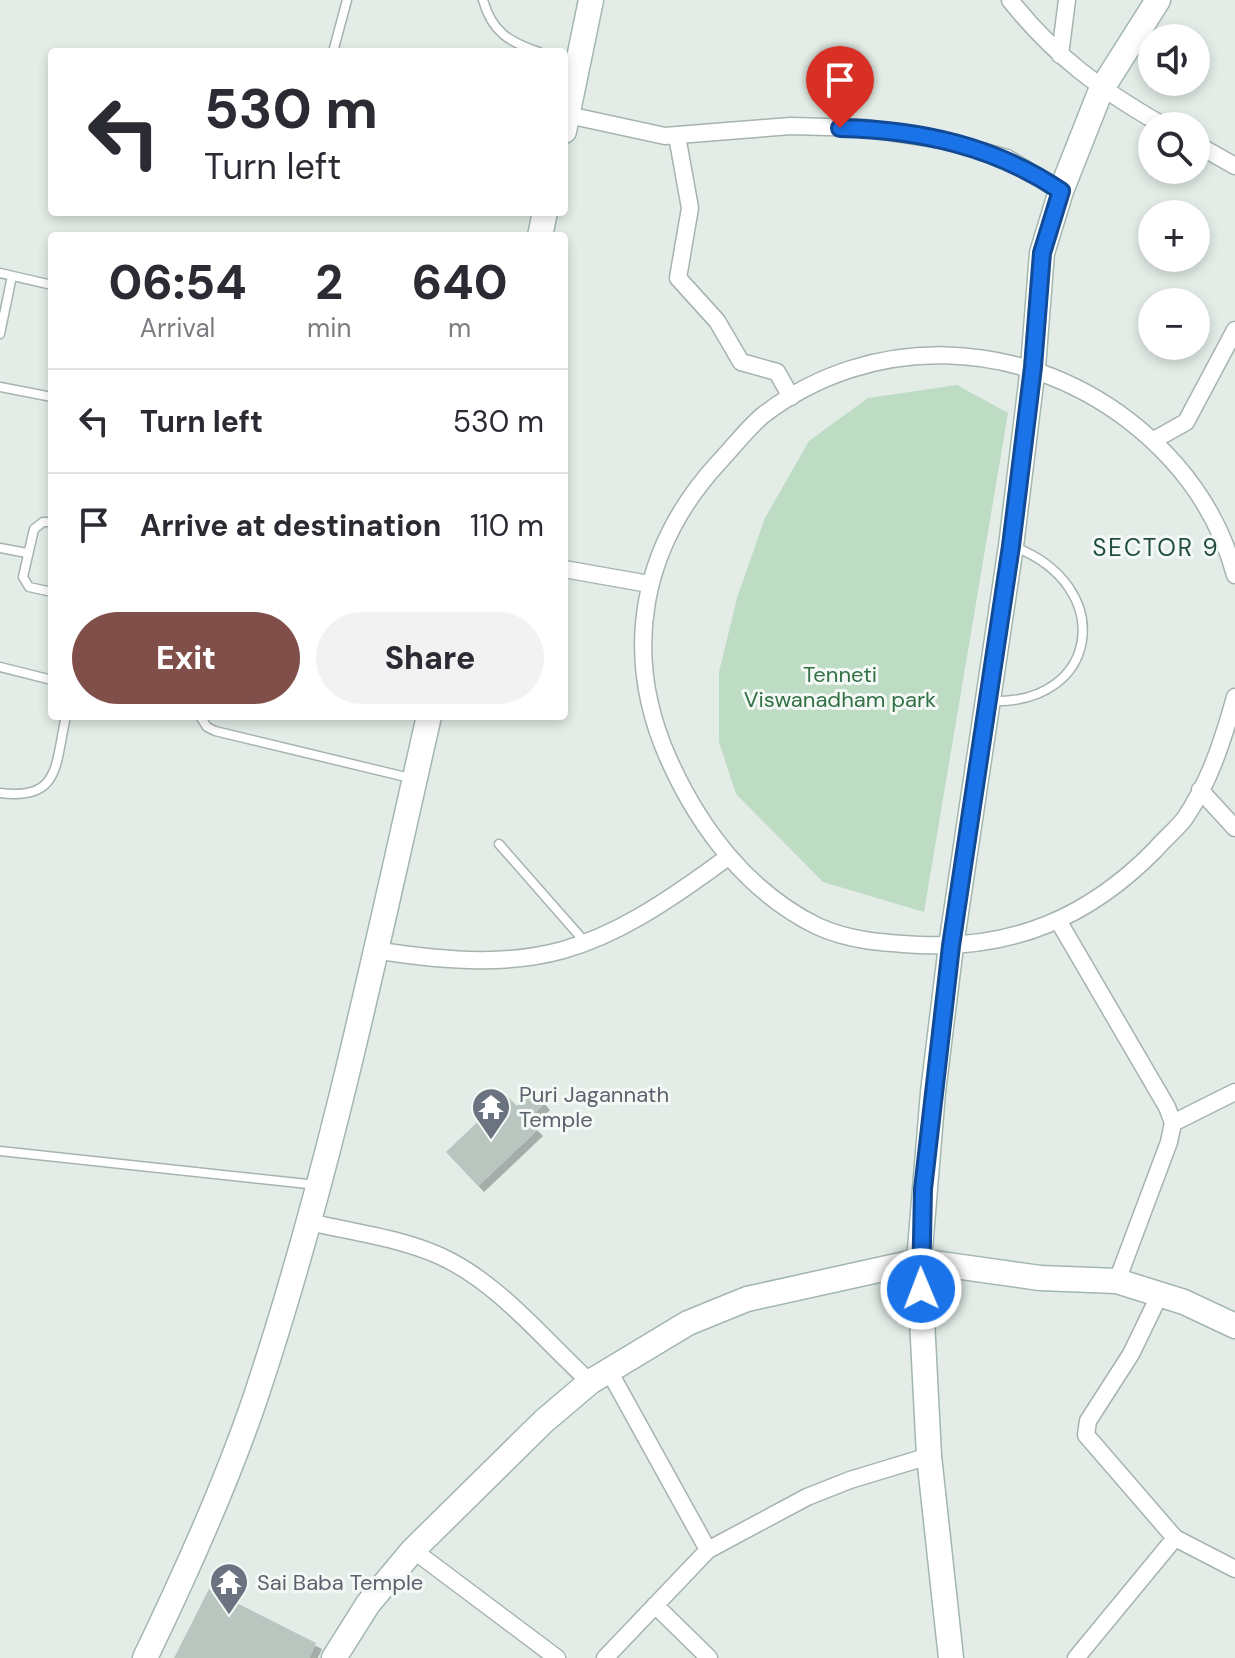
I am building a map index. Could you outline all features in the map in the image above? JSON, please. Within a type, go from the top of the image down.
[{"type":"street","points":[[568,99],[571,62],[591,0]]},
{"type":"street","points":[[1010,0],[1060,55],[1101,90],[1140,112]]},
{"type":"street","points":[[1060,55],[1067,0]]},
{"type":"street","points":[[951,1658],[929,1456],[919,1261],[926,1162],[951,946],[1011,546],[1033,367],[1042,253],[1061,191],[1101,90],[1158,0]]},
{"type":"street","points":[[568,123],[677,136],[776,126],[864,128],[984,151],[1024,166],[1061,191]]},
{"type":"street","points":[[677,136],[690,208],[678,278],[717,321],[741,362],[777,372],[791,397]]},
{"type":"street","points":[[1210,152],[1235,166]]},
{"type":"street","points":[[1154,440],[1186,422],[1235,330]]},
{"type":"street","points":[[1235,575],[1225,539],[1191,482],[1154,440],[1095,396],[1033,367],[976,356],[899,357],[848,372],[791,397],[759,419],[697,485],[666,533],[649,584],[643,657],[656,730],[682,789],[728,857],[762,893],[820,927],[874,943],[951,946],[1006,939],[1059,922],[1132,872],[1184,820],[1220,753],[1235,697]]},
{"type":"street","points":[[568,570],[649,584]]},
{"type":"street","points":[[145,1658],[179,1587],[255,1400],[309,1222],[428,720]]},
{"type":"street","points":[[1200,790],[1235,828]]},
{"type":"street","points":[[374,950],[451,962],[492,962],[539,957],[587,945],[634,923],[728,857]]},
{"type":"street","points":[[1059,922],[1167,1107],[1173,1123],[1169,1142],[1117,1281]]},
{"type":"street","points":[[1173,1123],[1235,1092]]},
{"type":"street","points":[[309,1222],[412,1246],[464,1270],[600,1376],[708,1550]]},
{"type":"street","points":[[334,1658],[368,1604],[413,1550],[487,1473],[600,1376],[688,1323],[747,1299],[919,1261],[1040,1278],[1117,1281],[1160,1294],[1235,1326]]},
{"type":"street","points":[[1160,1294],[1131,1354],[1085,1429],[1091,1442],[1175,1538],[1235,1569]]},
{"type":"street","points":[[605,1658],[708,1550],[807,1497],[850,1480],[929,1456]]},
{"type":"street","points":[[1076,1658],[1175,1538]]},
{"type":"street","points":[[413,1550],[557,1658]]},
{"type":"street","points":[[655,1605],[709,1658]]},
{"type":"lane","points":[[334,48],[347,0]]},
{"type":"lane","points":[[483,0],[492,25],[502,37],[529,48]]},
{"type":"lane","points":[[0,273],[48,284]]},
{"type":"lane","points":[[0,334],[12,276]]},
{"type":"lane","points":[[0,387],[48,396]]},
{"type":"lane","points":[[48,522],[34,529],[27,553],[25,584],[48,591]]},
{"type":"lane","points":[[989,701],[1014,702],[1049,689],[1065,675],[1082,638],[1082,616],[1076,594],[1066,580],[1035,555],[1011,546]]},
{"type":"lane","points":[[0,548],[27,553]]},
{"type":"lane","points":[[0,667],[48,679]]},
{"type":"lane","points":[[0,793],[22,796],[45,788],[52,777],[65,720]]},
{"type":"lane","points":[[201,720],[215,731],[415,779]]},
{"type":"lane","points":[[499,844],[587,945]]},
{"type":"lane","points":[[0,1151],[320,1185]]},
{"type":"green space","name":"Tenneti Viswanadham park","points":[[957,385],[1008,413],[924,912],[823,882],[736,794],[719,742],[719,672],[737,598],[765,518],[809,441],[868,398]]},
{"type":"building","name":"Puri Jagannath Temple","points":[[532,1091],[544,1104],[527,1120],[537,1130],[478,1186],[446,1152],[506,1095],[517,1106]]},
{"type":"building","name":"Sai Baba Temple","points":[[209,1589],[316,1643],[309,1658],[174,1658]]},
{"type":"place","name":"Puri Jagannath Temple","points":[[491,1141]]},
{"type":"place","name":"Sai Baba Temple","points":[[229,1616]]},
{"type":"district","name":"SECTOR 9","points":[[1156,548]]},
{"type":"route","points":[[840,128],[864,128],[972,147],[1024,166],[1061,191],[1042,253],[1033,367],[1011,546],[951,946],[923,1189],[919,1261],[921,1289]]}]
